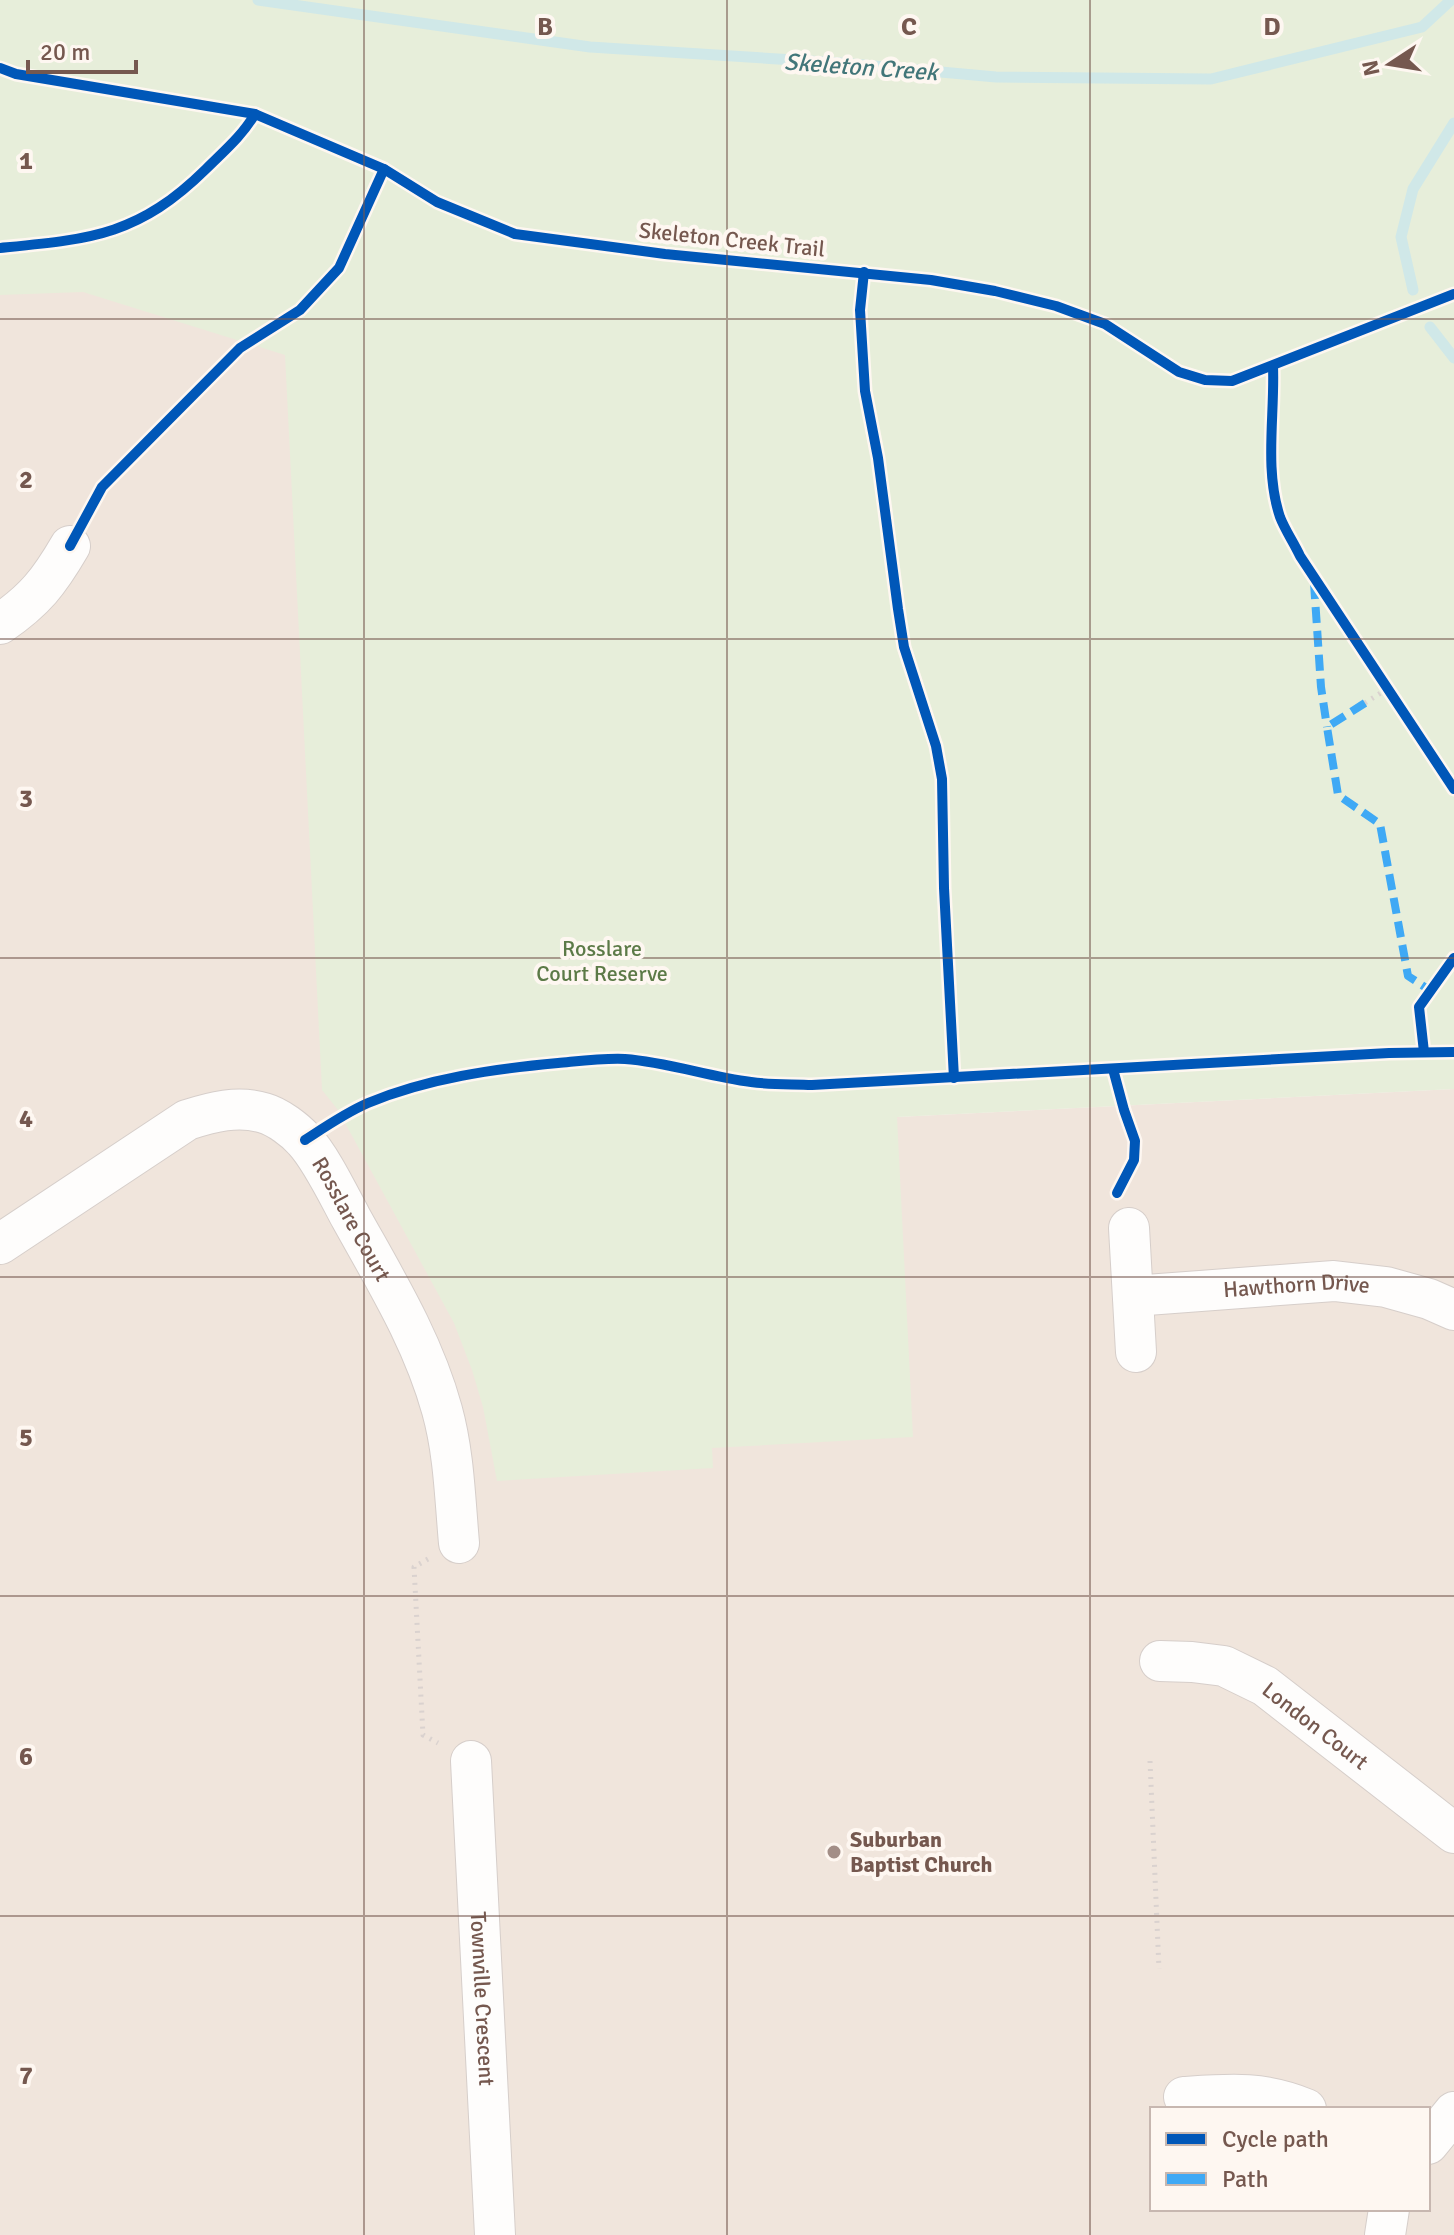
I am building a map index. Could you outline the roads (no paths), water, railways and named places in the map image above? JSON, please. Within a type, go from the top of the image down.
[{"type":"street","points":[[0,624],[22,608],[51,578],[70,546]]},
{"type":"street","name":"Rosslare Court","points":[[0,1244],[187,1120],[240,1109],[266,1113],[285,1125],[305,1140],[329,1178],[404,1313],[428,1365],[448,1441],[459,1543]]},
{"type":"street","points":[[1129,1228],[1136,1352]]},
{"type":"street","name":"Hawthorn Drive","points":[[1133,1296],[1334,1281],[1386,1287],[1429,1299],[1454,1310]]},
{"type":"street","name":"London Court","points":[[1160,1661],[1224,1666],[1265,1686],[1454,1833]]},
{"type":"street","name":"Townville Crescent","points":[[471,1761],[495,2235]]},
{"type":"street","points":[[1184,2097],[1248,2094],[1287,2101],[1301,2107]]},
{"type":"street","points":[[1430,2142],[1454,2112]]},
{"type":"street","points":[[1385,2235],[1389,2211]]},
{"type":"waterway","name":"Skeleton Creek","points":[[258,0],[590,47],[841,63],[996,77],[1211,79],[1422,27],[1451,0]]},
{"type":"waterway","points":[[1413,290],[1401,237],[1413,189],[1454,123]]},
{"type":"waterway","points":[[1430,327],[1454,358]]},
{"type":"place","name":"Suburban Baptist Church","points":[[834,1852]]},
{"type":"park label","name":"Rosslare Court Reserve","points":[[602,960]]}]
